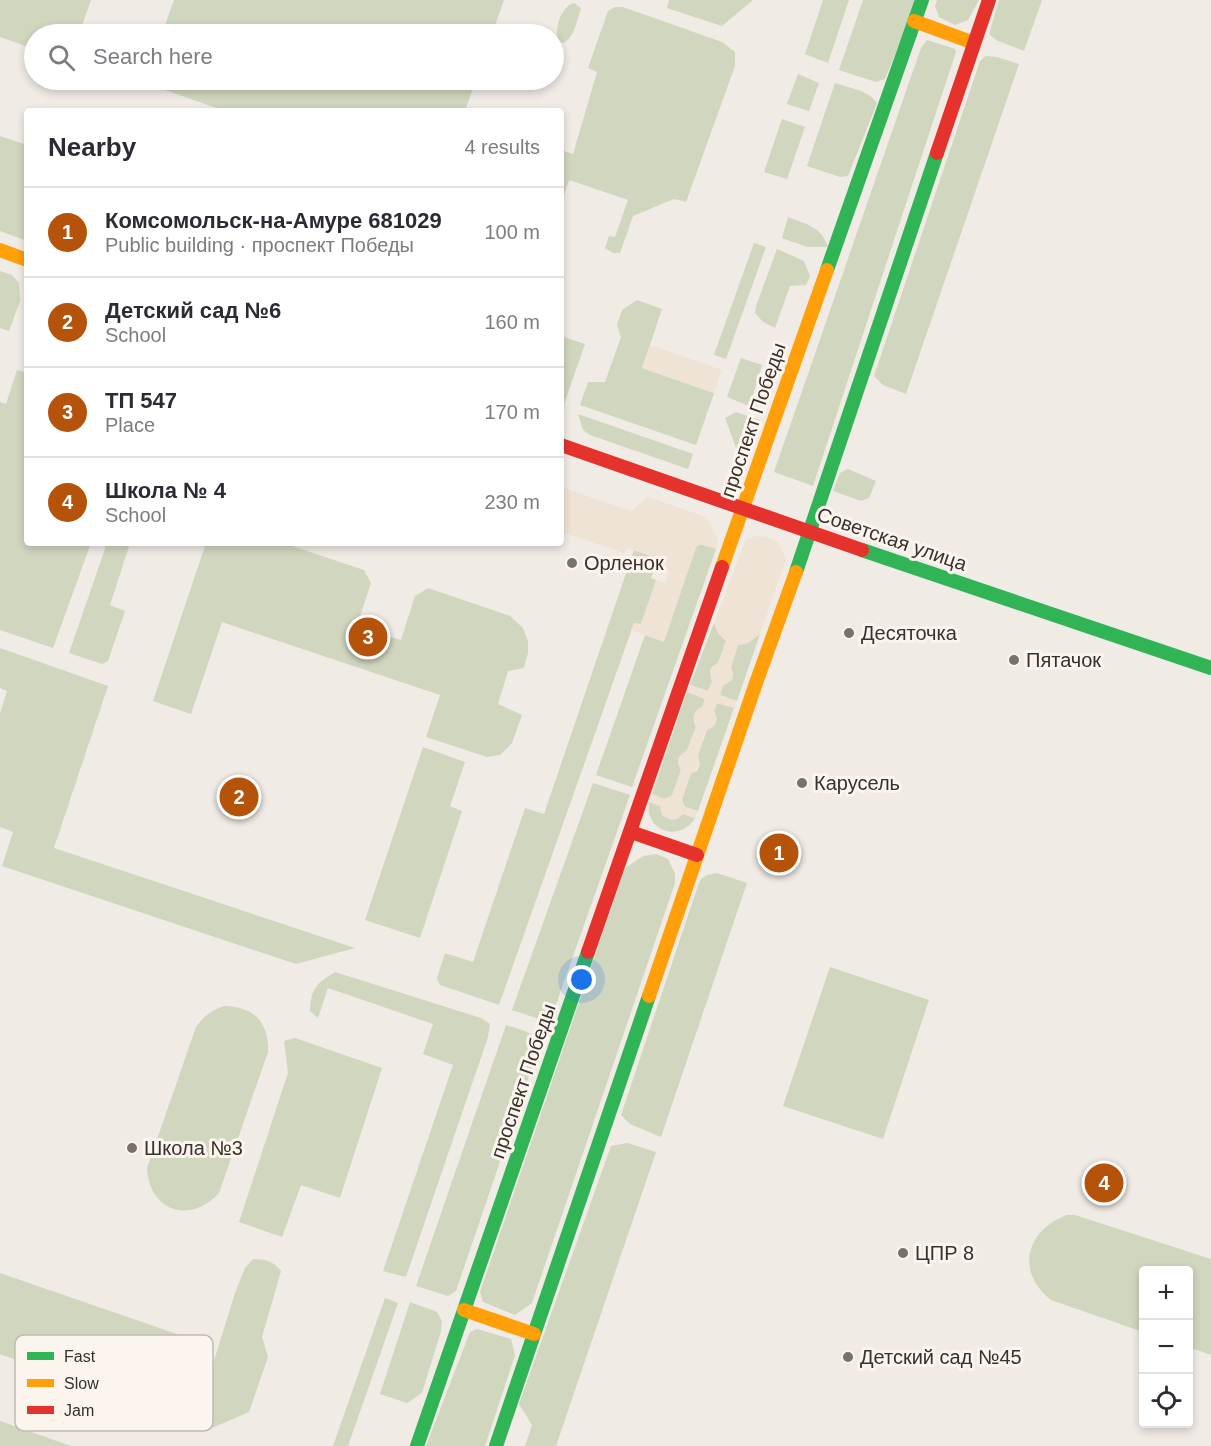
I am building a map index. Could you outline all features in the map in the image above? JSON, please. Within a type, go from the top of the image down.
[{"type":"main road","name":"проспект Победы","points":[[417,1446],[922,0]]},
{"type":"main road","points":[[496,1446],[989,0]]},
{"type":"main road","points":[[914,21],[974,43]]},
{"type":"main road","points":[[0,250],[24,259]]},
{"type":"main road","name":"Советская улица","points":[[564,446],[809,532],[1211,668]]},
{"type":"main road","points":[[631,832],[697,855]]},
{"type":"main road","points":[[464,1310],[534,1334]]},
{"type":"green space","points":[[0,0],[91,0],[83,24],[24,24],[24,45],[0,37]]},
{"type":"green space","points":[[174,0],[504,0],[496,24],[166,24]]},
{"type":"green space","points":[[669,0],[753,0],[722,26],[667,8]]},
{"type":"green space","points":[[823,0],[849,0],[828,63],[805,54]]},
{"type":"green space","points":[[863,0],[917,0],[885,79],[876,82],[839,70]]},
{"type":"green space","points":[[937,0],[979,0],[968,20],[955,25],[939,17],[935,6]]},
{"type":"green space","points":[[999,0],[1042,0],[1024,51],[996,40],[989,34]]},
{"type":"green space","points":[[574,3],[581,8],[571,36],[564,43],[564,24],[558,24],[569,5]]},
{"type":"green space","points":[[615,7],[623,7],[722,42],[735,52],[735,66],[686,202],[674,199],[633,216],[620,253],[613,253],[605,248],[609,236],[615,237],[628,200],[569,180],[564,195],[564,151],[573,154],[597,72],[588,68],[608,11]]},
{"type":"green space","points":[[927,40],[955,49],[956,52],[813,486],[774,472],[921,48]]},
{"type":"green space","points":[[986,56],[1019,64],[906,394],[883,385],[874,376],[980,61]]},
{"type":"green space","points":[[798,74],[819,83],[809,111],[787,104]]},
{"type":"green space","points":[[835,83],[863,92],[877,103],[848,176],[840,177],[807,166]]},
{"type":"green space","points":[[165,90],[472,90],[466,108],[216,108]]},
{"type":"green space","points":[[782,119],[805,127],[787,179],[764,172]]},
{"type":"green space","points":[[0,136],[24,144],[24,240],[0,231]]},
{"type":"green space","points":[[788,217],[807,224],[817,231],[822,235],[828,247],[807,247],[782,238]]},
{"type":"green space","points":[[754,243],[766,247],[726,359],[714,355]]},
{"type":"green space","points":[[777,249],[804,261],[810,276],[806,285],[790,286],[775,328],[763,322],[755,313]]},
{"type":"green space","points":[[0,271],[12,275],[19,283],[20,301],[9,331],[0,328]]},
{"type":"green space","points":[[637,300],[662,309],[642,368],[714,393],[696,445],[580,405],[588,382],[605,382],[621,337],[617,325],[622,310]]},
{"type":"green space","points":[[564,337],[585,344],[564,404]]},
{"type":"green space","points":[[741,358],[762,365],[752,398],[761,411],[727,397]]},
{"type":"green space","points":[[17,370],[24,372],[24,546],[90,546],[53,648],[0,630],[0,402],[6,404]]},
{"type":"green space","points":[[736,412],[760,420],[742,464],[725,418]]},
{"type":"green space","points":[[578,414],[693,454],[688,469],[590,435],[583,430]]},
{"type":"green space","points":[[848,469],[876,481],[869,498],[861,501],[833,491],[840,473]]},
{"type":"green space","points":[[700,544],[716,549],[632,787],[596,775],[645,635],[664,641],[696,547]]},
{"type":"green space","points":[[106,546],[129,546],[110,605],[125,611],[108,661],[102,664],[69,653]]},
{"type":"green space","points":[[205,546],[292,546],[364,570],[371,583],[349,650],[376,659],[384,635],[401,640],[415,596],[428,588],[510,616],[523,628],[528,641],[524,668],[508,671],[498,704],[522,715],[512,743],[500,755],[487,757],[426,737],[440,695],[222,622],[191,714],[153,701]]},
{"type":"green space","points":[[634,550],[662,560],[660,568],[655,566],[651,578],[656,580],[641,625],[634,623],[499,1005],[440,985],[437,978],[445,953],[473,962],[525,808],[544,814]]},
{"type":"green space","points":[[714,623],[719,634],[726,641],[718,663],[710,671],[712,682],[708,691],[690,685]]},
{"type":"green space","points":[[760,634],[737,701],[720,695],[723,686],[733,676],[731,667],[738,645],[748,643]]},
{"type":"green space","points":[[0,648],[108,686],[54,848],[355,948],[296,964],[2,866],[13,832],[0,827],[0,714],[7,691],[0,688]]},
{"type":"green space","points":[[687,692],[705,699],[702,707],[694,715],[696,727],[687,751],[679,757],[678,763],[681,770],[672,796],[664,799],[652,794]]},
{"type":"green space","points":[[717,703],[734,708],[698,811],[685,807],[682,800],[691,773],[697,771],[700,766],[698,755],[707,730],[716,723],[714,711]]},
{"type":"green space","points":[[423,747],[465,762],[450,806],[462,811],[420,938],[365,920]]},
{"type":"green space","points":[[593,783],[630,795],[554,1010],[550,1016],[539,1019],[512,1010]]},
{"type":"green space","points":[[649,802],[661,806],[665,817],[683,814],[695,818],[685,828],[672,832],[665,831],[654,823],[650,816]]},
{"type":"green space","points":[[656,854],[668,859],[675,874],[675,883],[532,1303],[515,1315],[483,1302],[480,1292],[625,868],[643,856]]},
{"type":"green space","points":[[717,873],[747,883],[661,1137],[630,1124],[621,1115],[700,880],[707,875]]},
{"type":"green space","points":[[830,967],[929,1000],[883,1139],[783,1106]]},
{"type":"green space","points":[[335,972],[481,1018],[490,1024],[488,1037],[406,1277],[383,1271],[453,1065],[423,1054],[433,1024],[328,988],[318,1018],[310,1011],[314,991],[319,983]]},
{"type":"green space","points":[[225,1006],[244,1009],[258,1018],[266,1032],[268,1052],[219,1193],[208,1203],[196,1209],[173,1209],[155,1195],[149,1183],[147,1168],[196,1027],[208,1014]]},
{"type":"green space","points":[[506,1025],[531,1034],[539,1047],[456,1291],[448,1296],[416,1286]]},
{"type":"green space","points":[[295,1038],[382,1068],[340,1198],[301,1185],[282,1237],[239,1222],[288,1073],[284,1041]]},
{"type":"green space","points":[[627,1143],[656,1152],[556,1446],[525,1446],[532,1425],[519,1404],[611,1146]]},
{"type":"green space","points":[[1067,1215],[1075,1215],[1211,1259],[1211,1355],[1193,1348],[1193,1266],[1139,1266],[1139,1331],[1051,1300],[1040,1289],[1029,1265],[1034,1241],[1053,1222]]},
{"type":"green space","points":[[253,1259],[262,1259],[269,1261],[281,1271],[262,1337],[268,1357],[249,1412],[213,1427],[213,1364],[245,1268]]},
{"type":"green space","points":[[0,1273],[180,1335],[15,1335],[15,1360],[0,1354]]},
{"type":"green space","points":[[385,1298],[398,1303],[348,1446],[333,1446]]},
{"type":"green space","points":[[410,1302],[437,1312],[442,1321],[422,1393],[407,1403],[380,1394]]},
{"type":"green space","points":[[477,1329],[511,1339],[515,1355],[485,1446],[426,1446],[470,1332]]},
{"type":"green space","points":[[0,1421],[15,1426],[15,1431],[28,1431],[71,1446],[0,1446]]},
{"type":"shaded area","points":[[650,345],[722,370],[714,393],[642,368]]},
{"type":"shaded area","points":[[564,488],[631,511],[648,497],[706,517],[718,540],[716,549],[701,544],[696,547],[664,642],[631,630],[634,623],[641,624],[656,580],[665,583],[669,571],[660,568],[662,560],[627,548],[624,553],[564,533]]},
{"type":"shaded area","points":[[757,536],[778,542],[786,559],[760,634],[747,643],[738,645],[731,667],[732,680],[723,686],[720,695],[737,701],[734,708],[717,703],[714,711],[716,723],[706,730],[698,755],[700,766],[691,773],[682,800],[685,807],[698,811],[695,818],[684,814],[671,820],[662,815],[660,806],[649,802],[652,794],[664,799],[672,795],[681,770],[678,763],[679,757],[687,750],[696,727],[694,715],[702,707],[705,699],[687,692],[690,685],[708,691],[712,682],[710,671],[718,663],[726,641],[719,634],[714,623],[746,539]]},
{"type":"traffic: fast","points":[[827,270],[922,0]]},
{"type":"traffic: fast","points":[[796,572],[937,153]]},
{"type":"traffic: fast","points":[[862,550],[1211,668]]},
{"type":"traffic: fast","points":[[417,1446],[588,952]]},
{"type":"traffic: fast","points":[[496,1446],[649,996]]},
{"type":"traffic: slow","points":[[914,21],[974,43]]},
{"type":"traffic: slow","points":[[0,250],[24,259]]},
{"type":"traffic: slow","points":[[722,567],[827,270]]},
{"type":"traffic: slow","points":[[649,996],[796,572]]},
{"type":"traffic: slow","points":[[464,1310],[534,1334]]},
{"type":"traffic: jam","points":[[937,153],[989,0]]},
{"type":"traffic: jam","points":[[564,446],[862,550]]},
{"type":"traffic: jam","points":[[588,952],[722,567]]},
{"type":"traffic: jam","points":[[631,832],[697,855]]},
{"type":"place","name":"Орленок","points":[[572,563]]},
{"type":"place","name":"Десяточка","points":[[849,633]]},
{"type":"place","name":"ТП 547","points":[[368,637]]},
{"type":"place","name":"Пятачок","points":[[1014,660]]},
{"type":"place","name":"Карусель","points":[[802,783]]},
{"type":"place","name":"Детский сад №6","points":[[239,797]]},
{"type":"place","name":"Комсомольск-на-Амуре 681029","points":[[779,853]]},
{"type":"place","name":"Школа №3","points":[[132,1148]]},
{"type":"place","name":"Школа № 4","points":[[1104,1183]]},
{"type":"place","name":"ЦПР 8","points":[[903,1253]]},
{"type":"place","name":"Детский сад №45","points":[[848,1357]]}]
